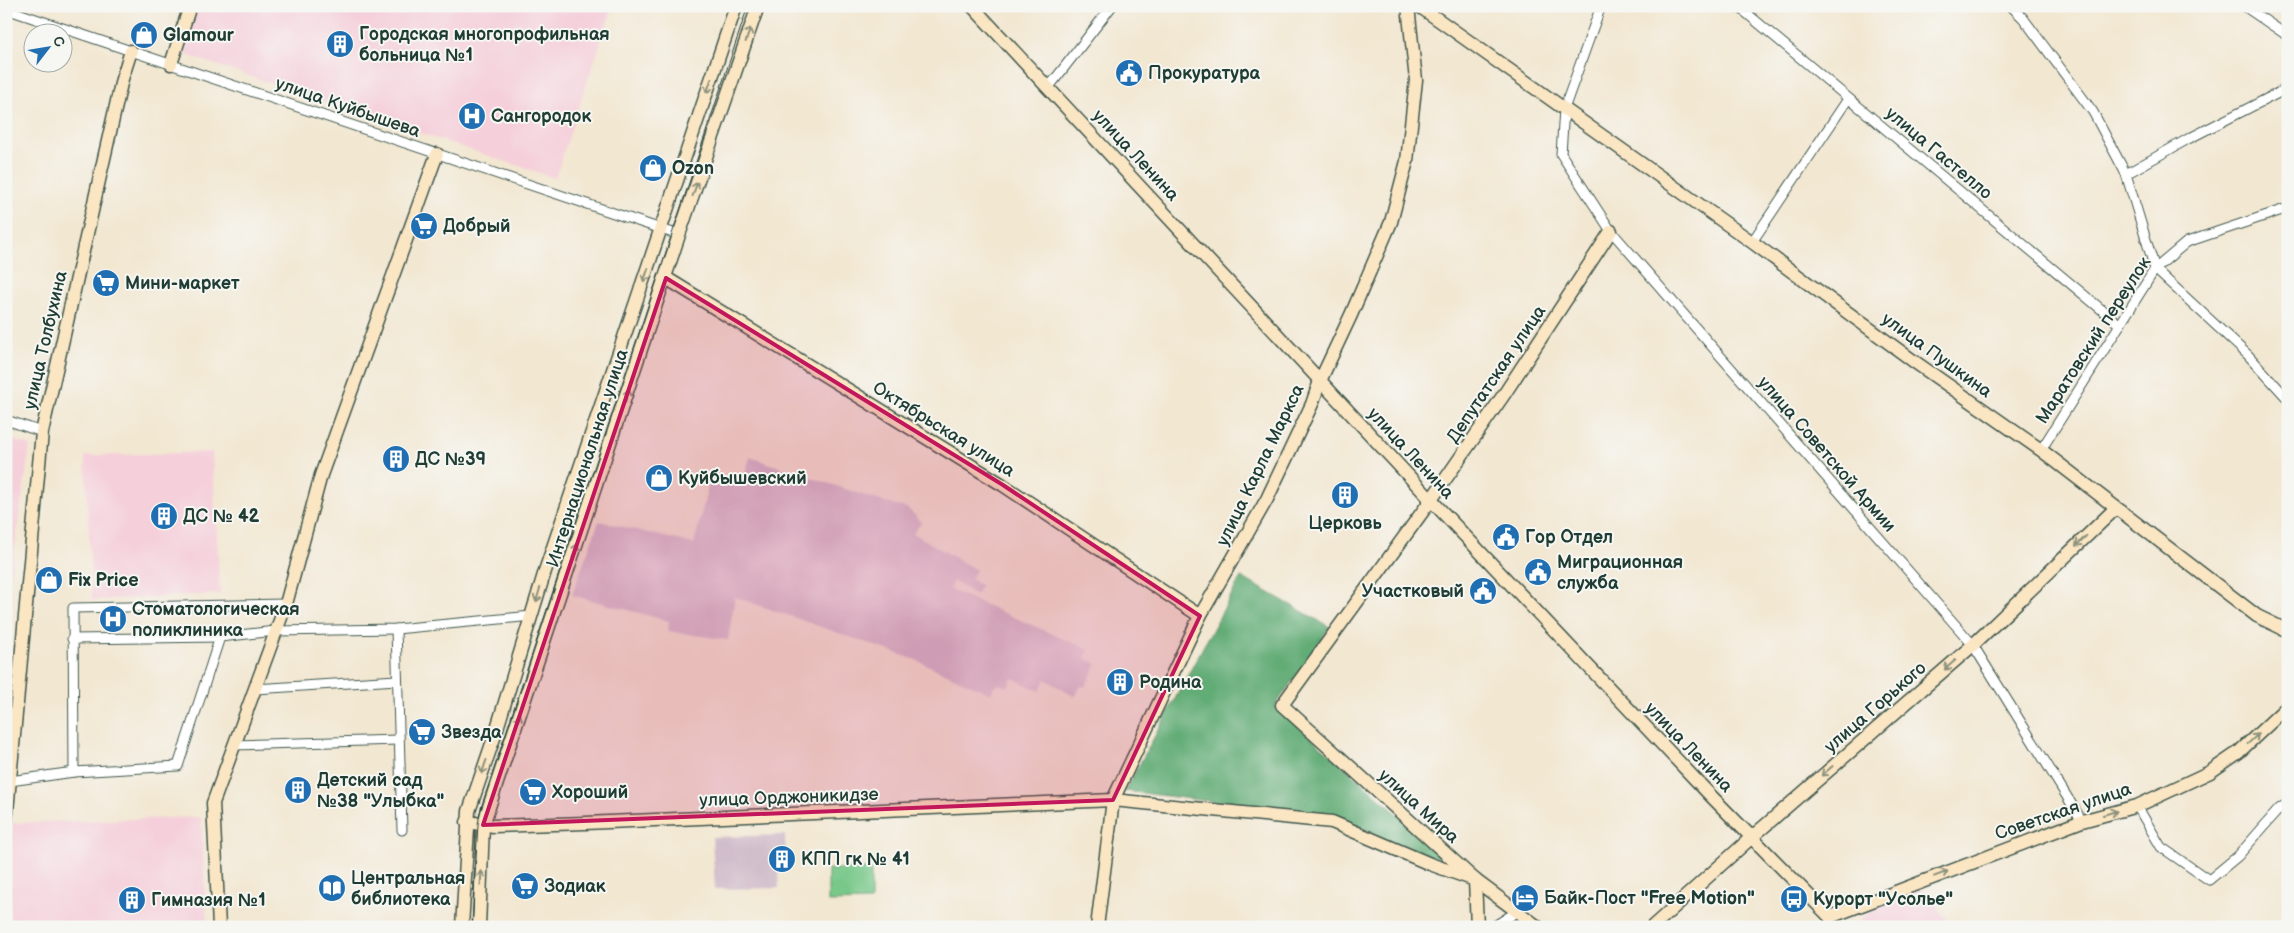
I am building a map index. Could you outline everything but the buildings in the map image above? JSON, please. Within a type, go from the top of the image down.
[{"type":"street","points":[[171,64],[190,6]]},
{"type":"street","name":"Интернациональная улица","points":[[462,927],[467,822],[532,616],[736,6]]},
{"type":"street","name":"Интернациональная улица","points":[[479,927],[483,825],[679,235],[758,6]]},
{"type":"street","name":"улица Ленина","points":[[972,6],[1431,500],[1830,917]]},
{"type":"street","points":[[1049,87],[1112,6]]},
{"type":"street","name":"улица Карла Маркса","points":[[1097,927],[1113,800],[1200,616],[1267,499],[1312,404],[1320,381],[1351,316],[1391,222],[1408,161],[1416,80],[1408,6]]},
{"type":"street","points":[[1419,6],[1752,242],[1848,99]]},
{"type":"street","name":"улица Пушкина","points":[[1419,6],[1752,242],[1912,360],[2041,450],[2257,616],[2288,631]]},
{"type":"street","name":"улица Советской Армии","points":[[1601,6],[1564,109],[1560,154],[1611,230],[1973,645],[2082,821]]},
{"type":"street","name":"улица Гастелло","points":[[1738,6],[2120,325]]},
{"type":"street","points":[[2011,6],[2023,18],[2093,112],[2126,174],[2155,269],[2248,355],[2288,399]]},
{"type":"street","points":[[2244,6],[2288,36]]},
{"type":"street","name":"улица Куйбышева","points":[[6,9],[679,235]]},
{"type":"street","name":"улица Толбухина","points":[[6,822],[42,432],[122,79],[131,51]]},
{"type":"street","points":[[2126,174],[2188,139],[2288,88]]},
{"type":"street","points":[[219,927],[214,803],[286,604],[321,475],[437,154]]},
{"type":"street","name":"Маратовский переулок","points":[[2041,450],[2155,269],[2187,242],[2288,208]]},
{"type":"street","name":"Депутатская улица","points":[[1282,704],[1431,500],[1505,393],[1611,230]]},
{"type":"street","name":"Октябрьская улица","points":[[666,278],[1003,484],[1200,616]]},
{"type":"street","points":[[6,420],[42,432]]},
{"type":"street","name":"улица Горького","points":[[1652,927],[1752,837],[1973,645],[2116,508]]},
{"type":"street","points":[[74,772],[73,608],[286,604]]},
{"type":"street","points":[[72,639],[220,637],[276,631],[396,629],[532,616]]},
{"type":"street","points":[[396,629],[402,830]]},
{"type":"street","points":[[10,781],[74,772],[178,766],[220,637]]},
{"type":"street","points":[[255,689],[397,680]]},
{"type":"street","name":"улица Мира","points":[[1282,704],[1475,880],[1538,927]]},
{"type":"street","name":"Советская улица","points":[[1830,917],[2082,821],[2137,806],[2210,772],[2239,752],[2288,706]]},
{"type":"street","points":[[234,745],[398,740]]},
{"type":"street","name":"улица Орджоникидзе","points":[[467,822],[483,825],[743,817],[1113,800],[1332,822],[1430,864],[1475,880]]},
{"type":"street","points":[[2137,806],[2161,847],[2209,880],[2238,856],[2279,809],[2288,803]]},
{"type":"street","points":[[1475,880],[1477,927]]},
{"type":"street","points":[[1493,927],[1518,912]]},
{"type":"highlighted area","points":[[666,278],[1003,485],[1200,616],[1113,800],[483,825]]},
{"type":"shaded area","name":"Сангородок","points":[[199,6],[613,6],[555,178],[183,54]]},
{"type":"shaded area","points":[[6,438],[30,445],[11,573],[6,572]]},
{"type":"shaded area","points":[[212,452],[220,594],[92,600],[85,456]]},
{"type":"shaded area","points":[[750,457],[907,508],[922,522],[913,533],[976,570],[971,579],[981,586],[976,595],[953,581],[949,589],[1089,650],[1085,658],[1097,664],[1085,687],[1081,686],[1075,697],[1045,679],[1040,691],[1012,678],[1008,687],[1000,684],[994,686],[991,694],[916,660],[735,597],[728,640],[668,631],[669,621],[572,595],[599,521],[694,544],[711,474],[742,484]]},
{"type":"shaded area","points":[[201,817],[207,927],[10,927],[12,823]]},
{"type":"shaded area","points":[[785,835],[786,865],[778,865],[779,888],[715,889],[712,837]]},
{"type":"shaded area","points":[[1921,887],[1953,927],[1854,927],[1879,903],[1915,892]]},
{"type":"green space","points":[[1241,577],[1330,627],[1275,706],[1442,853],[1435,863],[1332,816],[1125,791]]},
{"type":"green space","points":[[828,869],[871,869],[871,901],[828,902]]},
{"type":"tram line","points":[[472,927],[478,824],[481,808],[748,6]]},
{"type":"place","name":"Glamour","points":[[144,35]]},
{"type":"place","name":"Городская многопрофильная больница №1","points":[[340,44]]},
{"type":"place","name":"Прокуратура","points":[[1129,73]]},
{"type":"place","name":"Сангородок","points":[[472,116]]},
{"type":"place","name":"Ozon","points":[[653,168]]},
{"type":"place","name":"Добрый","points":[[424,226]]},
{"type":"place","name":"Мини-маркет","points":[[106,283]]},
{"type":"place","name":"ДС №39","points":[[396,459]]},
{"type":"place","name":"Куйбышевский","points":[[659,478]]},
{"type":"place","name":"Церковь","points":[[1345,495]]},
{"type":"place","name":"ДС № 42","points":[[164,516]]},
{"type":"place","name":"Гор Отдел","points":[[1506,537]]},
{"type":"place","name":"Миграционная служба","points":[[1538,572]]},
{"type":"place","name":"Fix Price","points":[[49,580]]},
{"type":"place","name":"Участковый","points":[[1483,591]]},
{"type":"place","name":"Стоматологическая поликлиника","points":[[113,619]]},
{"type":"place","name":"Родина","points":[[1120,682]]},
{"type":"place","name":"Звезда","points":[[422,732]]},
{"type":"place","name":"Детский сад №38 \"Улыбка\"","points":[[298,790]]},
{"type":"place","name":"Хороший","points":[[533,792]]},
{"type":"place","name":"КПП гк № 41","points":[[782,859]]},
{"type":"place","name":"Зодиак","points":[[525,886]]},
{"type":"place","name":"Центральная библиотека","points":[[332,888]]},
{"type":"place","name":"Байк-Пост \"Free Motion\"","points":[[1525,898]]},
{"type":"place","name":"Курорт \"Усолье\"","points":[[1794,899]]},
{"type":"place","name":"Гимназия №1","points":[[132,900]]}]
